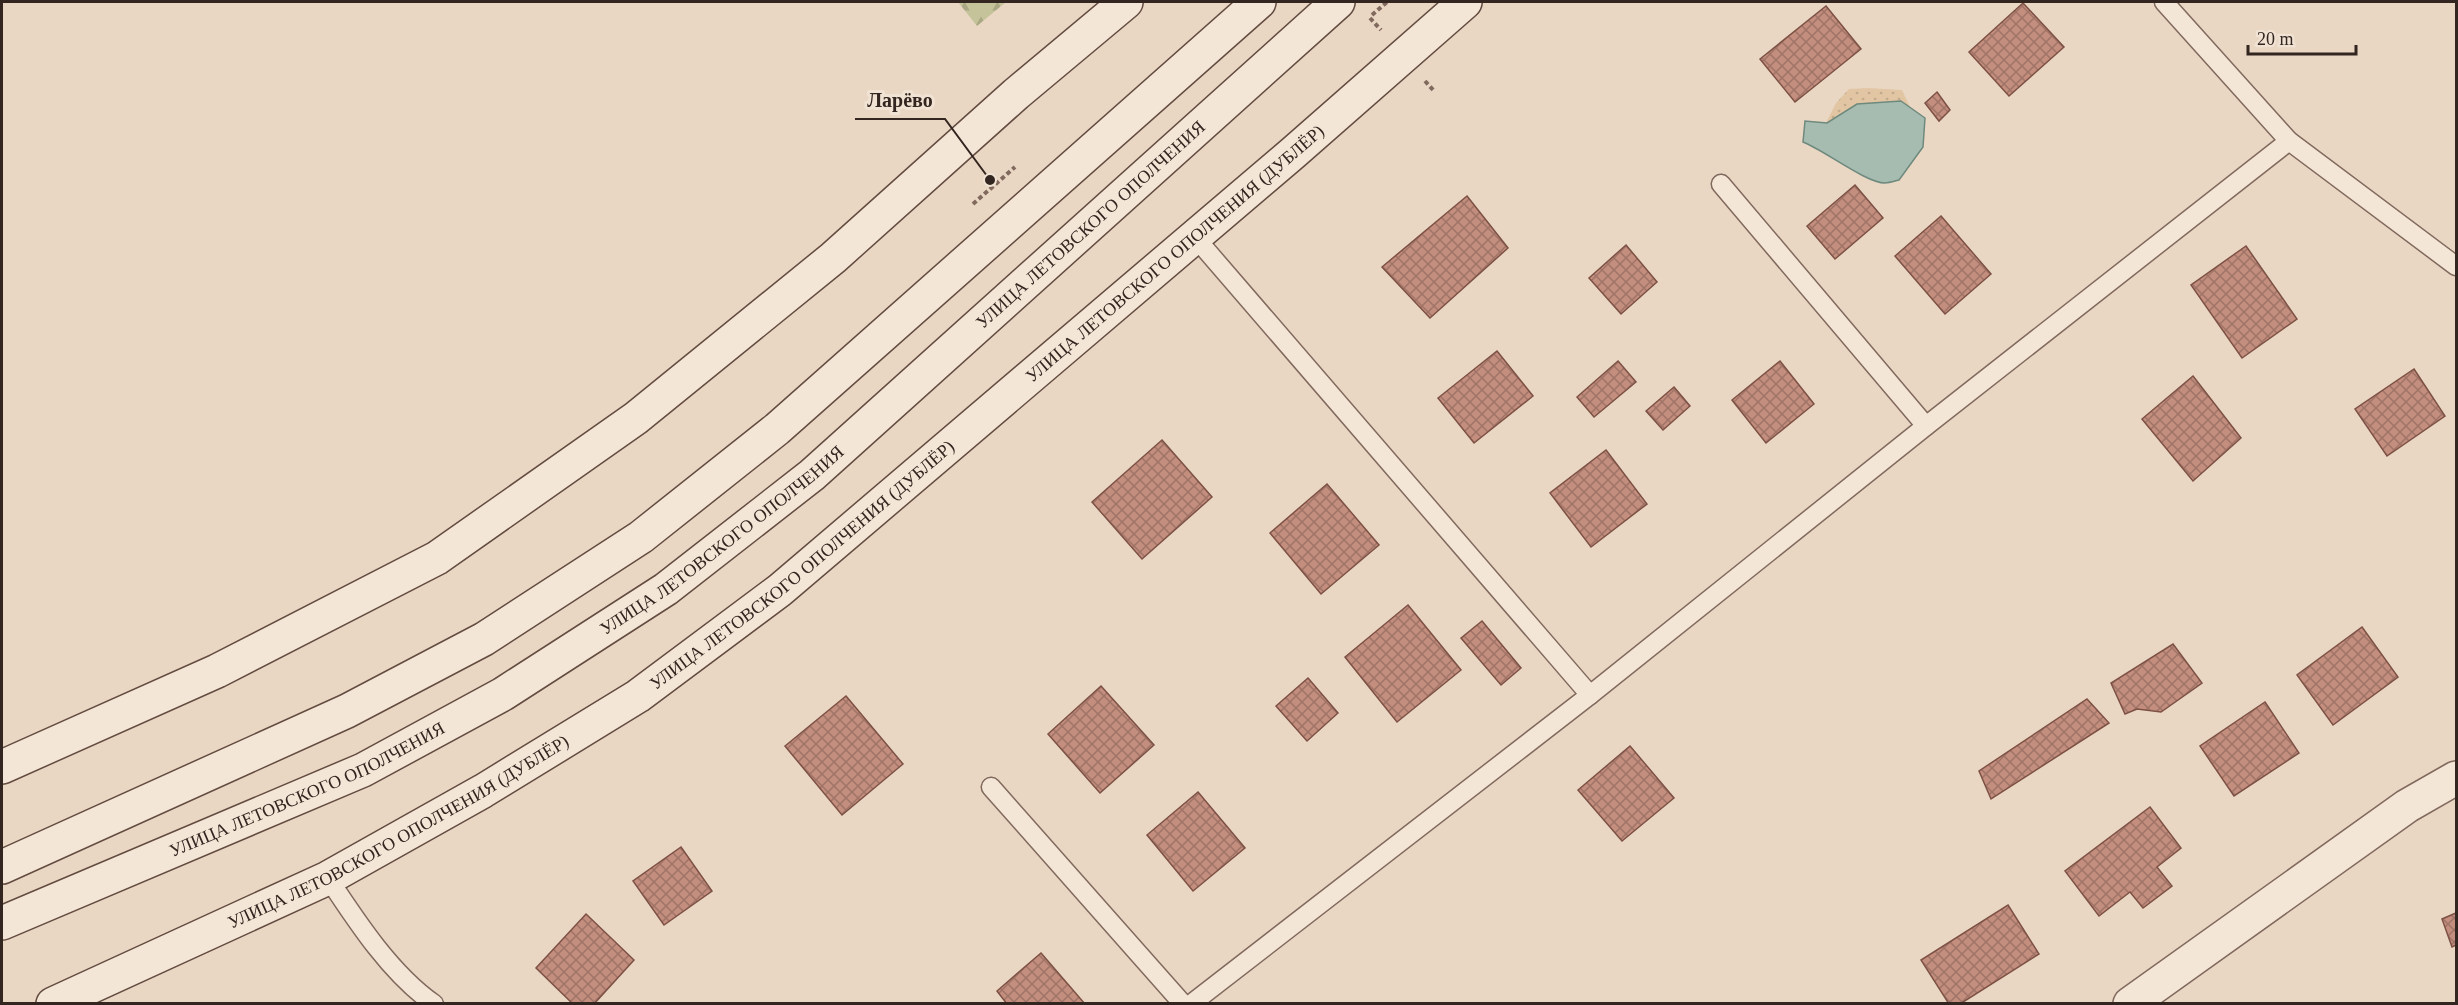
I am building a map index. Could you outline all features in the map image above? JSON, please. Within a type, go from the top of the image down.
[{"type":"street","points":[[2,867],[347,711],[484,639],[641,537],[777,429],[1259,2]]},
{"type":"street","name":"УЛИЦА ЛЕТОВСКОГО ОПОЛЧЕНИЯ","points":[[2,923],[363,771],[503,694],[666,589],[812,475],[1338,2]]},
{"type":"street","name":"УЛИЦА ЛЕТОВСКОГО ОПОЛЧЕНИЯ (ДУБЛЁР)","points":[[53,1003],[328,878],[483,790],[638,696],[780,590],[1318,131],[1465,2]]},
{"type":"street","points":[[2,767],[216,671],[437,558],[654,403],[833,258],[1114,5]]},
{"type":"street","points":[[2130,1004],[2407,806],[2457,778]]},
{"type":"lane","points":[[2164,2],[2289,141],[2457,266]]},
{"type":"lane","points":[[1191,1004],[1590,695],[1926,426],[2289,141]]},
{"type":"lane","points":[[1721,184],[1926,426]]},
{"type":"lane","points":[[1194,236],[1590,695]]},
{"type":"lane","points":[[990,787],[1183,1004]]},
{"type":"lane","points":[[328,878],[354,916],[412,989],[434,1004]]},
{"type":"path","points":[[1369,17],[1387,2]]},
{"type":"green space","points":[[958,2],[1006,2],[977,26]]},
{"type":"sand","points":[[1849,89],[1902,90],[1910,107],[1884,102],[1826,123],[1836,103]]},
{"type":"shaded area","points":[[1901,101],[1925,118],[1923,147],[1899,180],[1877,182],[1803,142],[1805,121],[1827,123],[1857,104]]},
{"type":"building","points":[[2023,3],[2064,47],[2009,96],[1969,52]]},
{"type":"building","points":[[1826,6],[1861,49],[1795,102],[1760,59]]},
{"type":"building","points":[[1937,92],[1950,110],[1939,121],[1925,103]]},
{"type":"building","points":[[1855,185],[1883,218],[1835,259],[1807,226]]},
{"type":"building","points":[[1467,196],[1508,248],[1430,318],[1382,267]]},
{"type":"building","points":[[1941,216],[1991,274],[1945,314],[1895,256]]},
{"type":"building","points":[[1626,245],[1657,282],[1621,314],[1589,278]]},
{"type":"building","points":[[2246,246],[2297,319],[2242,358],[2191,285]]},
{"type":"building","points":[[1497,351],[1533,396],[1474,443],[1438,398]]},
{"type":"building","points":[[1618,361],[1636,382],[1594,417],[1577,397]]},
{"type":"building","points":[[1780,361],[1814,404],[1766,443],[1732,400]]},
{"type":"building","points":[[2414,369],[2445,416],[2387,456],[2355,409]]},
{"type":"building","points":[[2193,376],[2241,438],[2193,481],[2142,419]]},
{"type":"building","points":[[1674,387],[1690,406],[1663,430],[1646,411]]},
{"type":"building","points":[[1162,440],[1212,497],[1142,559],[1092,502]]},
{"type":"building","points":[[1606,450],[1647,504],[1591,547],[1550,493]]},
{"type":"building","points":[[1327,484],[1379,545],[1321,594],[1270,533]]},
{"type":"building","points":[[1408,605],[1461,670],[1397,722],[1345,657]]},
{"type":"building","points":[[1482,621],[1521,668],[1501,685],[1461,638]]},
{"type":"building","points":[[2362,627],[2398,677],[2333,725],[2297,675]]},
{"type":"building","points":[[2173,644],[2202,683],[2161,712],[2137,709],[2125,714],[2111,683]]},
{"type":"building","points":[[1308,678],[1338,713],[1307,741],[1276,706]]},
{"type":"building","points":[[1101,686],[1154,745],[1100,793],[1048,734]]},
{"type":"building","points":[[846,696],[903,764],[842,815],[785,746]]},
{"type":"building","points":[[2087,699],[2109,723],[1991,799],[1979,771]]},
{"type":"building","points":[[2265,702],[2299,753],[2234,796],[2200,746]]},
{"type":"building","points":[[1630,746],[1674,798],[1622,841],[1578,790]]},
{"type":"building","points":[[1198,792],[1245,848],[1193,891],[1147,835]]},
{"type":"building","points":[[2150,807],[2181,848],[2157,867],[2172,886],[2143,908],[2130,892],[2099,916],[2065,871]]},
{"type":"building","points":[[681,847],[712,891],[664,925],[633,881]]},
{"type":"building","points":[[2008,905],[2039,954],[1960,1004],[1949,1004],[1921,960]]},
{"type":"building","points":[[2456,913],[2456,945],[2452,947],[2442,919]]},
{"type":"building","points":[[586,914],[634,960],[594,1004],[573,1004],[536,968]]},
{"type":"building","points":[[1041,953],[1085,1004],[1007,1004],[997,991]]},
{"type":"place","name":"Ларёво","points":[[990,180]]}]
